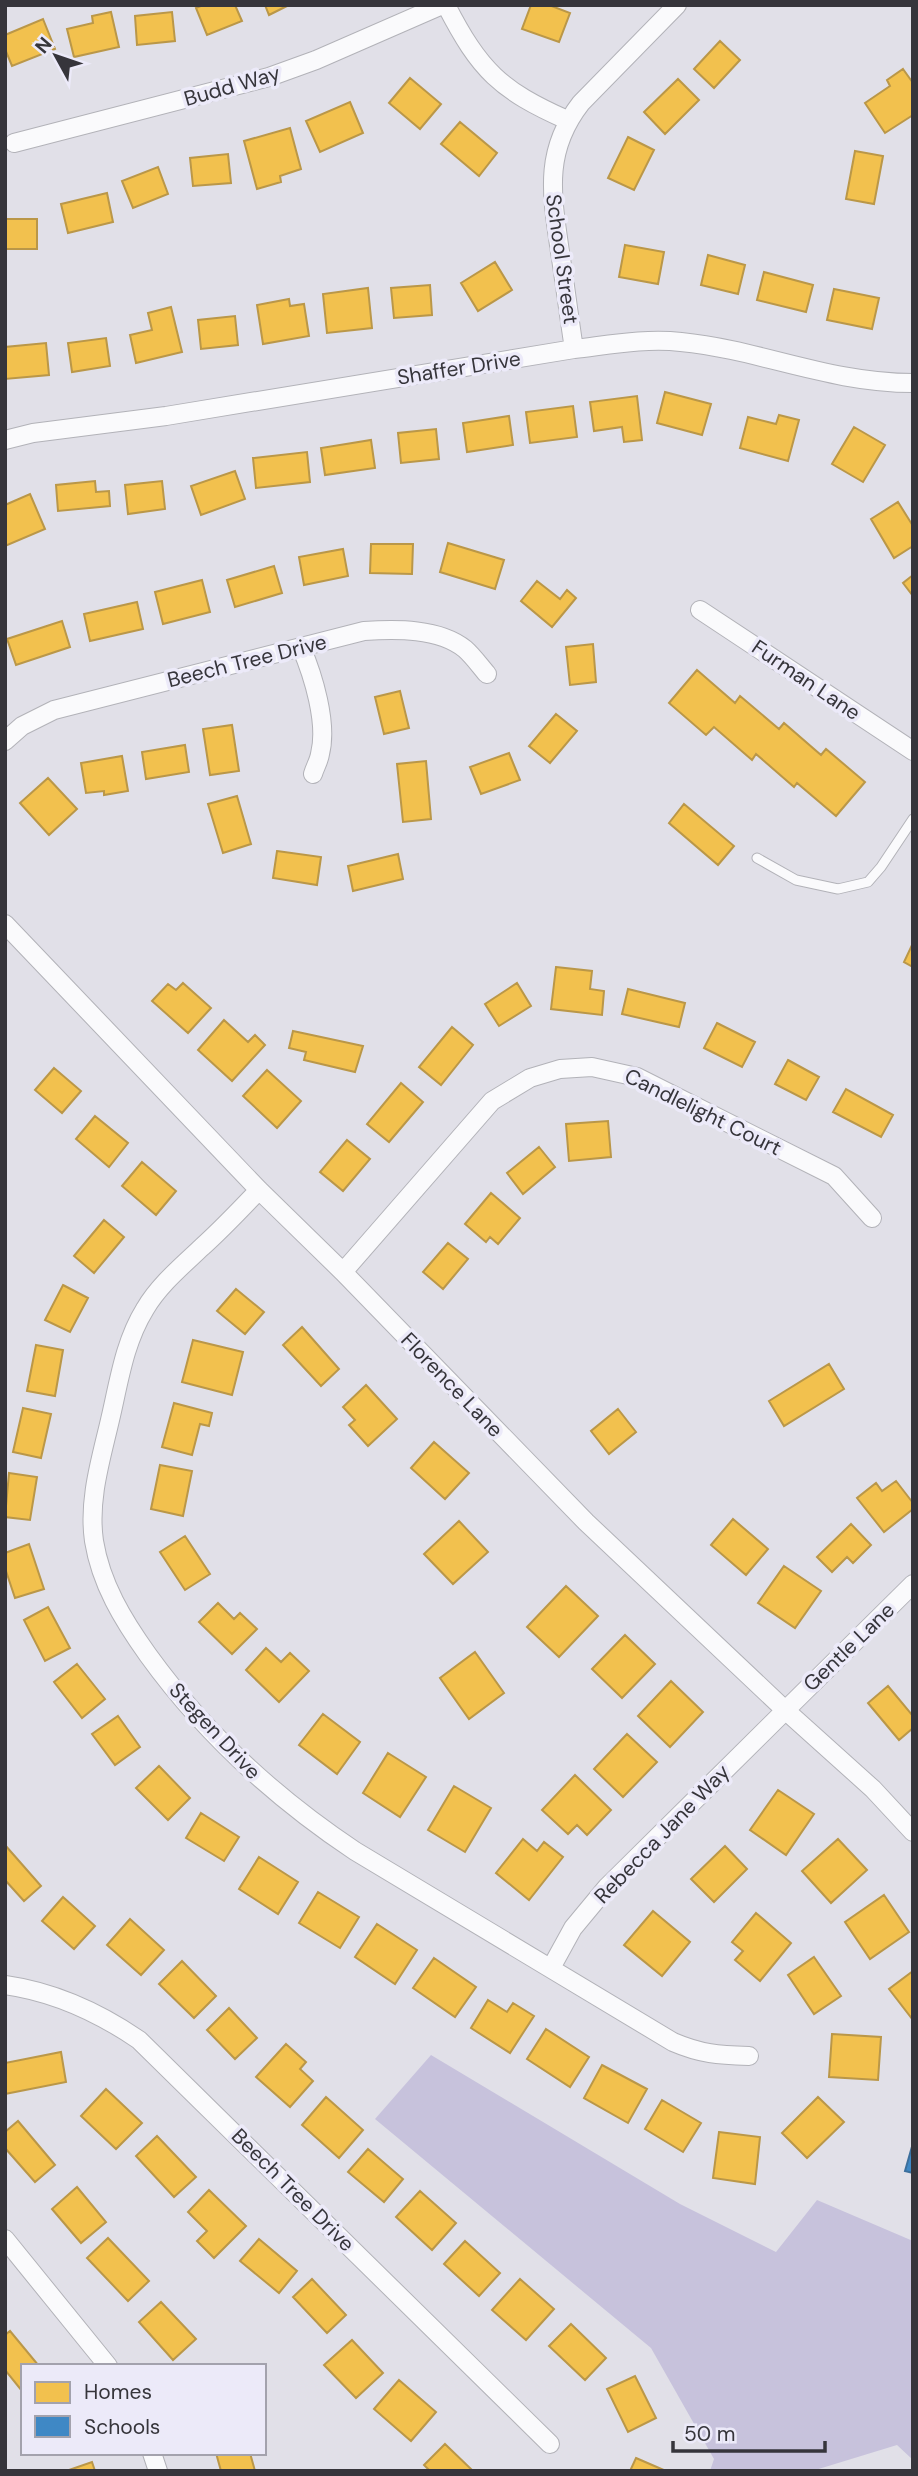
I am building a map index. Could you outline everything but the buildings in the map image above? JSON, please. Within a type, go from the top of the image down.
[{"type":"street","points":[[444,5],[466,43],[493,76],[512,92],[567,120]]},
{"type":"street","name":"Budd Way","points":[[14,143],[269,78],[444,5]]},
{"type":"street","name":"School Street","points":[[574,349],[551,184],[554,160],[567,120],[677,5]]},
{"type":"street","name":"Shaffer Drive","points":[[5,440],[33,433],[180,414],[574,349],[641,341],[679,341],[716,347],[856,380],[913,383]]},
{"type":"street","name":"Furman Lane","points":[[700,610],[913,751]]},
{"type":"street","name":"Beech Tree Drive","points":[[5,741],[22,726],[54,710],[364,631],[410,631],[451,641],[465,649],[487,674]]},
{"type":"street","points":[[301,646],[321,719],[320,754],[313,774]]},
{"type":"street","name":"Florence Lane","points":[[5,924],[259,1190],[343,1272],[586,1522],[873,1789],[913,1832]]},
{"type":"street","name":"Candlelight Court","points":[[343,1272],[492,1101],[530,1078],[560,1069],[592,1067],[637,1077],[834,1176],[872,1218]]},
{"type":"street","name":"Stegen Drive","points":[[259,1190],[159,1290],[146,1307],[130,1339],[97,1475],[93,1507],[94,1539],[100,1568],[110,1595],[159,1670],[189,1708],[239,1761],[276,1794],[355,1851],[673,2042],[695,2052],[710,2055],[749,2056]]},
{"type":"street","name":"Gentle Lane","points":[[785,1709],[913,1584]]},
{"type":"street","name":"Rebecca Jane Way","points":[[551,1968],[573,1928],[607,1887],[785,1709]]},
{"type":"street","name":"Beech Tree Drive","points":[[5,1985],[25,1987],[75,2003],[110,2020],[139,2040],[550,2444]]},
{"type":"street","points":[[5,2239],[106,2364]]},
{"type":"lane","points":[[757,858],[796,880],[822,887],[838,889],[868,882],[913,819]]},
{"type":"shaded area","points":[[431,2055],[680,2204],[776,2252],[817,2200],[913,2241],[913,2460],[897,2445],[812,2471],[710,2471],[714,2459],[651,2348],[375,2119]]}]
